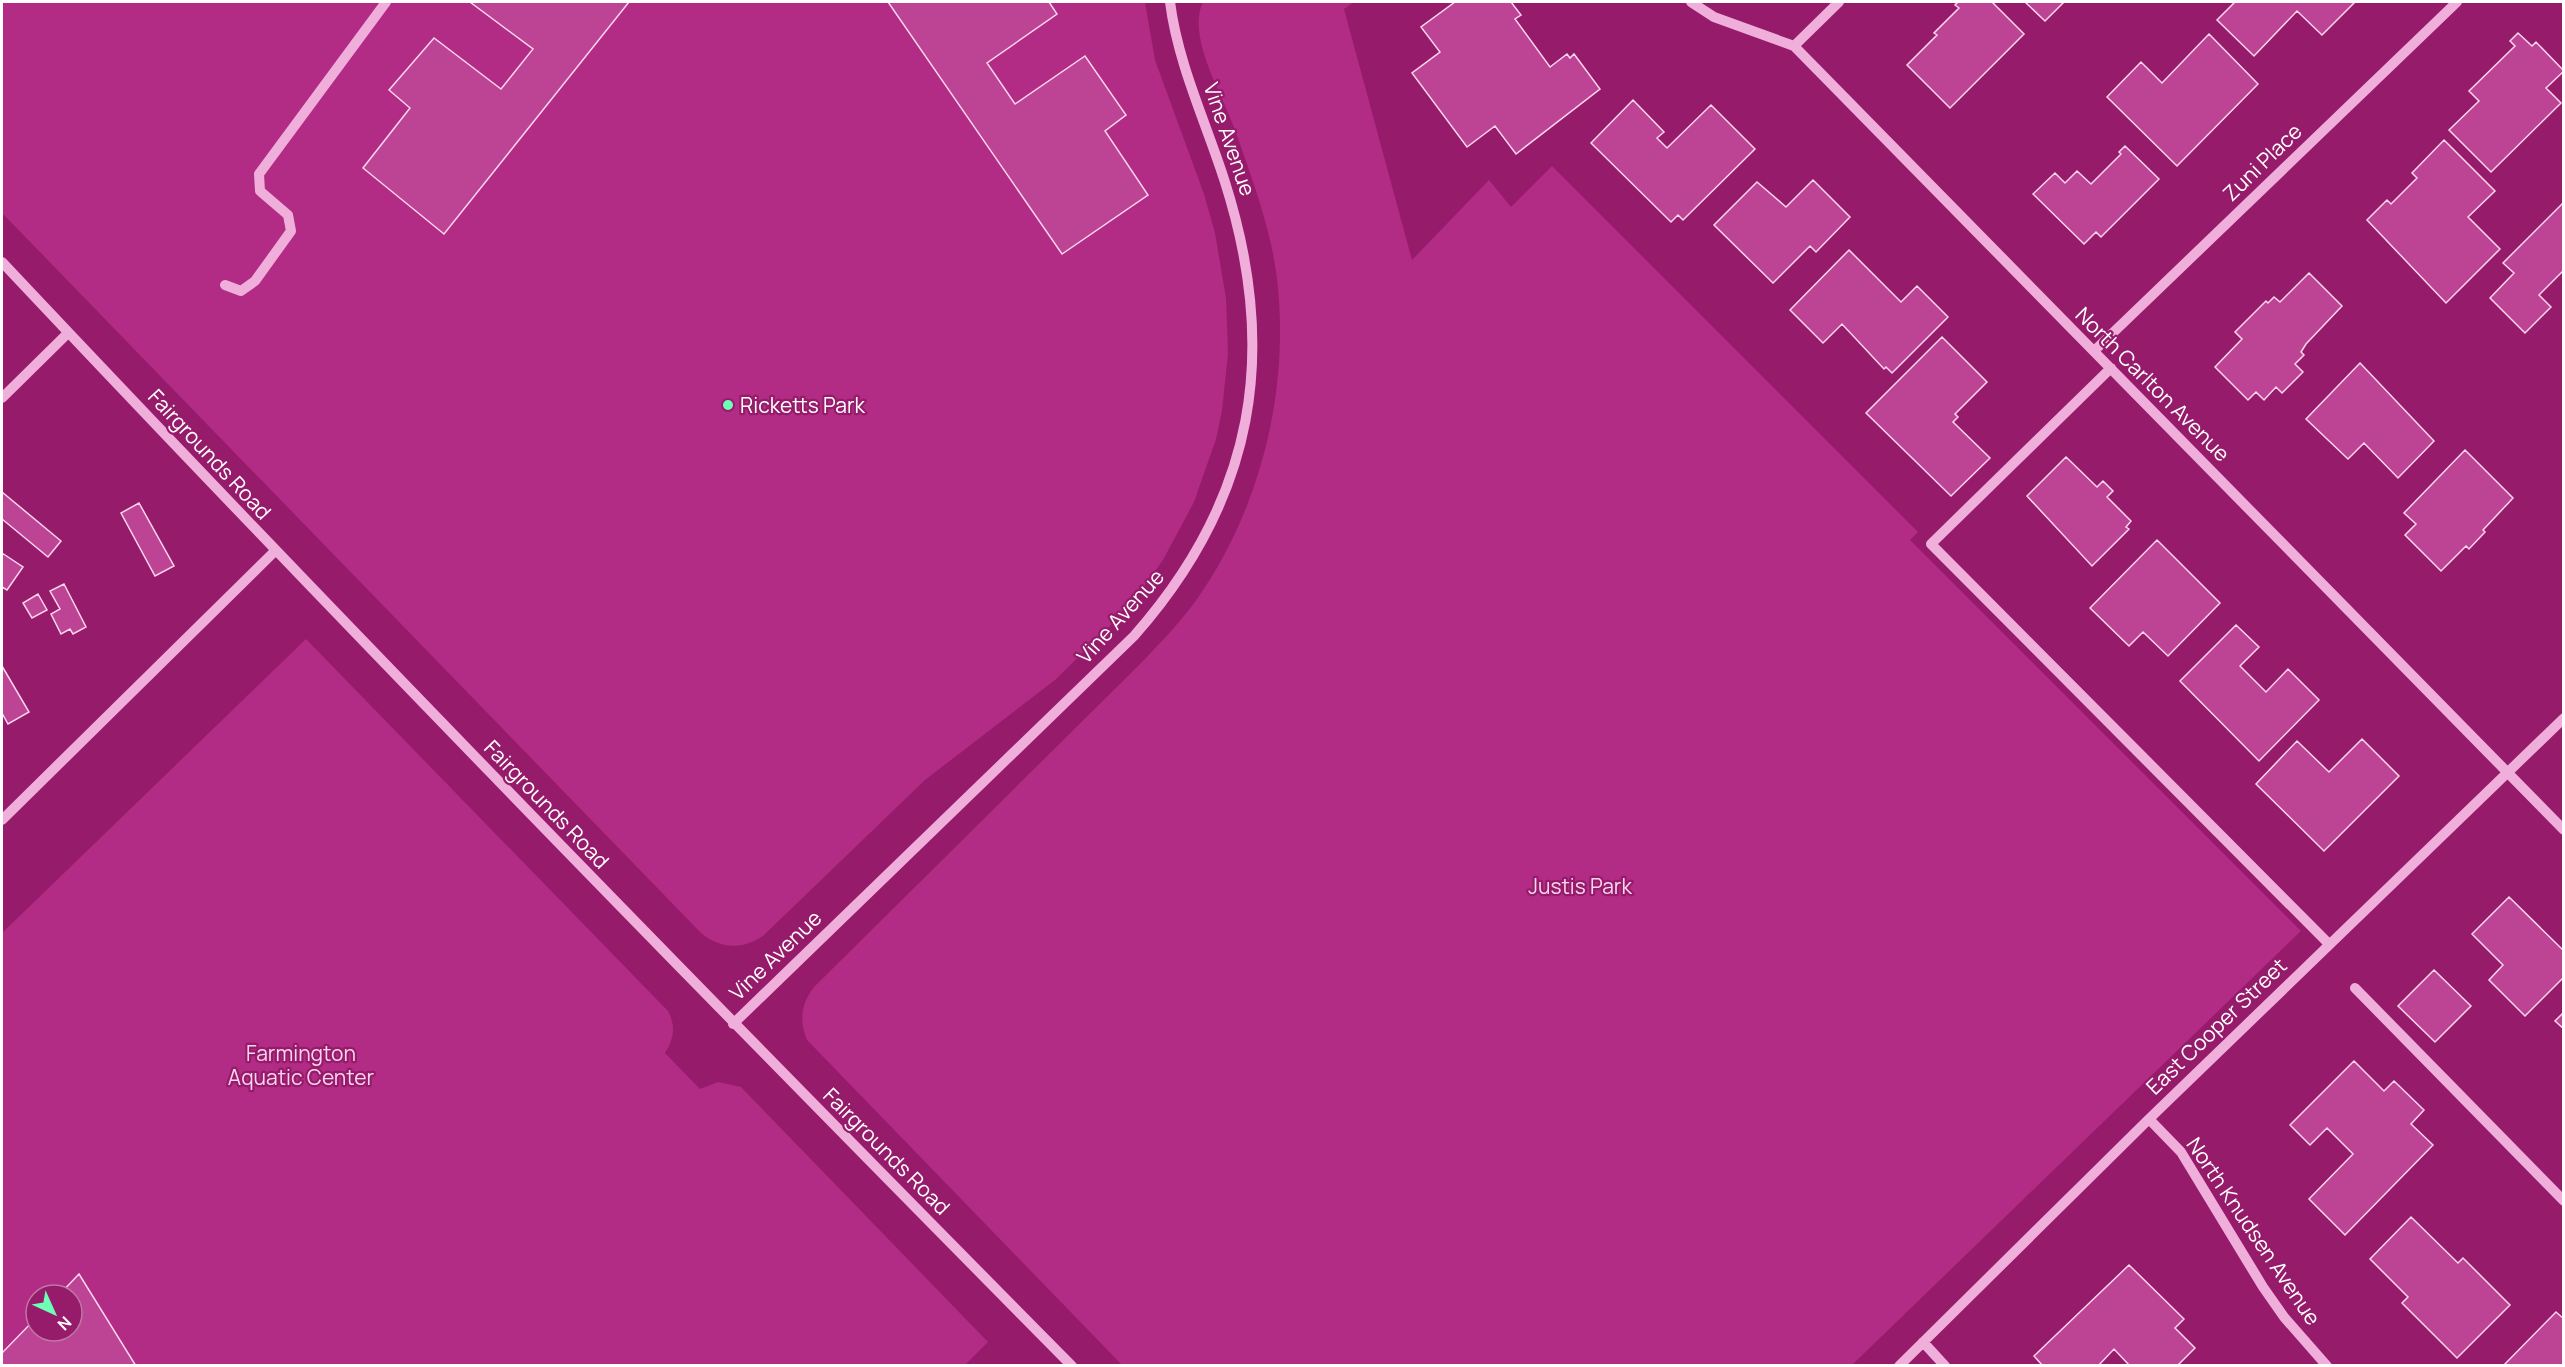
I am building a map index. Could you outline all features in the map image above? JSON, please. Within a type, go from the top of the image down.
[{"type":"street","points":[[225,285],[241,291],[255,281],[291,231],[288,215],[260,191],[260,174],[386,2]]},
{"type":"street","name":"Vine Avenue","points":[[733,1024],[1134,636],[1178,580],[1215,515],[1241,446],[1249,405],[1253,345],[1252,298],[1241,238],[1224,179],[1178,46],[1170,2]]},
{"type":"street","name":"North Carlton Avenue","points":[[1691,2],[1714,17],[1794,46],[2564,830]]},
{"type":"street","points":[[1794,46],[1839,2]]},
{"type":"street","name":"Zuni Place","points":[[2094,351],[2457,2]]},
{"type":"street","name":"Fairgrounds Road","points":[[2,262],[275,551],[733,1024],[1071,1365]]},
{"type":"street","points":[[2,398],[68,333]]},
{"type":"street","points":[[2111,368],[1931,544],[2329,944]]},
{"type":"street","points":[[2,820],[275,551]]},
{"type":"street","name":"East Cooper Street","points":[[1899,1365],[2149,1119],[2564,718]]},
{"type":"street","points":[[2355,988],[2564,1201]]},
{"type":"street","name":"North Knudsen Avenue","points":[[2149,1119],[2181,1152],[2284,1317],[2327,1365]]},
{"type":"street","points":[[1923,1342],[1945,1365]]},
{"type":"green space","name":"Ricketts Park","points":[[2,2],[1145,2],[1155,60],[1204,194],[1215,233],[1226,298],[1228,353],[1222,411],[1216,439],[1194,502],[1163,560],[1128,608],[1055,680],[925,780],[763,936],[747,944],[723,945],[701,933],[2,213]]},
{"type":"green space","name":"Justis Park","points":[[1203,2],[1354,2],[1344,9],[1412,260],[1489,180],[1511,207],[1552,166],[1918,532],[1910,540],[2301,931],[1852,1365],[1122,1365],[807,1040],[802,1019],[806,1000],[814,987],[1177,625],[1219,564],[1254,487],[1266,446],[1279,363],[1280,321],[1277,279],[1266,223],[1254,185],[1202,48],[1199,16]]},
{"type":"green space","name":"Farmington Aquatic Center","points":[[306,639],[668,1011],[673,1032],[665,1053],[700,1089],[718,1082],[741,1087],[988,1342],[964,1366],[2,1366],[2,933]]},
{"type":"building","points":[[470,2],[629,2],[444,234],[363,168],[410,108],[389,90],[434,38],[501,89],[533,49]]},
{"type":"building","points":[[888,2],[1049,2],[1057,14],[987,63],[1015,104],[1085,56],[1126,115],[1105,131],[1148,195],[1062,254]]},
{"type":"building","points":[[1455,2],[1511,2],[1521,15],[1515,19],[1550,67],[1567,54],[1570,58],[1574,54],[1600,89],[1516,154],[1495,126],[1467,147],[1412,73],[1440,52],[1421,27]]},
{"type":"building","points":[[1958,2],[1992,2],[2024,34],[1950,108],[1907,65],[1937,35],[1934,33],[1959,8],[1955,5]]},
{"type":"building","points":[[2025,2],[2064,2],[2045,21]]},
{"type":"building","points":[[2235,2],[2355,2],[2322,35],[2297,11],[2254,56],[2217,20]]},
{"type":"building","points":[[2518,33],[2532,46],[2536,42],[2564,71],[2546,88],[2561,103],[2491,172],[2449,130],[2479,101],[2469,91],[2515,46],[2510,41]]},
{"type":"building","points":[[2209,34],[2258,84],[2177,166],[2107,97],[2141,62],[2162,83]]},
{"type":"building","points":[[1633,100],[1664,132],[1657,138],[1667,148],[1711,105],[1755,149],[1683,220],[1678,215],[1671,222],[1591,143]]},
{"type":"building","points":[[2444,140],[2495,191],[2468,217],[2500,249],[2446,303],[2367,220],[2387,200],[2391,204],[2417,178],[2412,173]]},
{"type":"building","points":[[2125,146],[2159,179],[2101,237],[2096,232],[2084,244],[2033,194],[2055,173],[2065,183],[2077,171],[2091,184],[2121,154],[2119,152]]},
{"type":"building","points":[[1813,180],[1850,217],[1816,252],[1810,246],[1773,283],[1714,225],[1757,182],[1786,207]]},
{"type":"building","points":[[2564,202],[2564,270],[2539,295],[2551,307],[2525,333],[2490,298],[2514,273],[2503,263]]},
{"type":"building","points":[[1849,250],[1901,302],[1917,286],[1948,317],[1892,373],[1886,367],[1884,369],[1842,324],[1823,343],[1790,310]]},
{"type":"building","points":[[2309,273],[2342,306],[2306,344],[2301,352],[2304,355],[2295,364],[2303,372],[2282,393],[2276,387],[2264,400],[2256,392],[2248,400],[2215,367],[2242,339],[2235,332],[2266,301],[2268,303],[2274,297],[2280,302]]},
{"type":"building","points":[[1942,337],[1987,382],[1955,414],[1958,417],[1953,422],[1990,458],[1951,496],[1866,413]]},
{"type":"building","points":[[2360,363],[2434,441],[2398,478],[2364,443],[2348,459],[2306,419]]},
{"type":"building","points":[[2465,450],[2513,498],[2483,530],[2485,532],[2469,549],[2466,546],[2441,571],[2405,535],[2416,524],[2404,513]]},
{"type":"building","points":[[2066,457],[2097,487],[2103,481],[2113,491],[2107,497],[2131,521],[2126,527],[2129,529],[2092,566],[2027,496]]},
{"type":"building","points":[[2,492],[61,541],[48,557],[2,519]]},
{"type":"building","points":[[139,503],[174,566],[155,576],[121,513]]},
{"type":"building","points":[[2157,540],[2220,603],[2168,656],[2143,632],[2129,646],[2090,608]]},
{"type":"building","points":[[2,553],[23,567],[7,590],[2,587]]},
{"type":"building","points":[[64,584],[86,627],[73,634],[70,629],[61,634],[51,614],[60,609],[50,591]]},
{"type":"building","points":[[38,594],[47,610],[32,618],[23,603]]},
{"type":"building","points":[[2236,625],[2259,647],[2240,666],[2266,692],[2288,669],[2319,700],[2259,761],[2180,681]]},
{"type":"building","points":[[2,666],[29,712],[8,724],[2,713]]},
{"type":"building","points":[[2362,739],[2399,776],[2324,851],[2256,784],[2297,741],[2329,772]]},
{"type":"building","points":[[2509,897],[2564,951],[2564,977],[2525,1016],[2489,980],[2503,965],[2472,934]]},
{"type":"building","points":[[2434,970],[2471,1006],[2435,1042],[2398,1006]]},
{"type":"building","points":[[2564,1012],[2564,1029],[2555,1021]]},
{"type":"building","points":[[2354,1061],[2384,1091],[2394,1081],[2424,1110],[2411,1124],[2433,1145],[2345,1235],[2309,1199],[2353,1154],[2327,1128],[2310,1145],[2290,1125]]},
{"type":"building","points":[[2411,1217],[2458,1263],[2463,1258],[2510,1305],[2457,1358],[2402,1303],[2408,1297],[2370,1259]]},
{"type":"building","points":[[2129,1265],[2184,1319],[2175,1328],[2195,1348],[2177,1366],[2130,1366],[2114,1349],[2098,1366],[2043,1366],[2034,1356]]},
{"type":"building","points":[[79,1274],[136,1366],[2,1366],[2,1353],[24,1330],[24,1343],[84,1343],[84,1283],[70,1283]]},
{"type":"building","points":[[2556,1312],[2564,1319],[2564,1366],[2503,1366]]},
{"type":"place","name":"Ricketts Park","points":[[728,405]]}]
